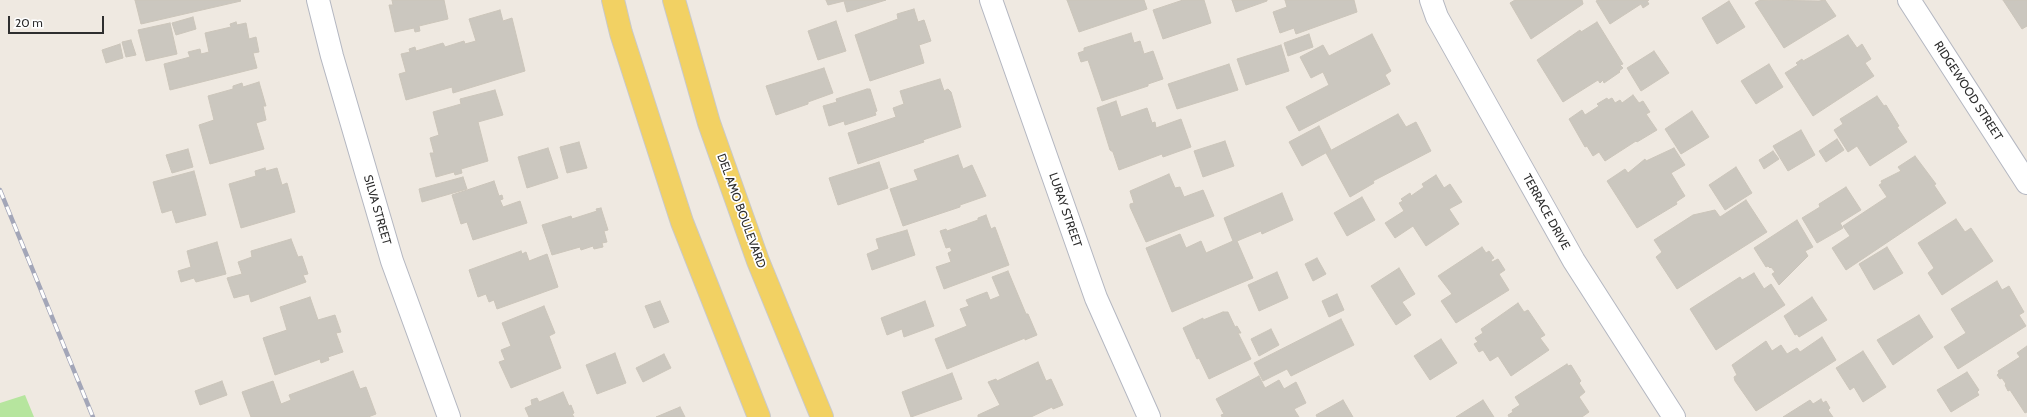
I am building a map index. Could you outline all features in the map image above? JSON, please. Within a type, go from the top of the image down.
[{"type":"main road","points":[[613,0],[621,33],[682,222],[759,417]]},
{"type":"main road","name":"DEL AMO BOULEVARD","points":[[674,0],[709,123],[758,261],[822,417]]},
{"type":"street","name":"SILVA STREET","points":[[318,0],[332,56],[392,261],[449,417]]},
{"type":"street","name":"LURAY STREET","points":[[991,0],[1096,298],[1149,417]]},
{"type":"street","name":"TERRACE DRIVE","points":[[1431,0],[1437,17],[1574,261],[1674,417]]},
{"type":"street","name":"RIDGEWOOD STREET","points":[[1909,0],[2027,183]]},
{"type":"green space","points":[[25,395],[34,417],[0,417],[0,403]]},
{"type":"building","points":[[135,0],[240,0],[241,1],[141,24]]},
{"type":"building","points":[[392,0],[444,0],[448,19],[419,26],[420,31],[415,32],[414,28],[395,32],[389,5],[393,5]]},
{"type":"building","points":[[826,0],[886,0],[847,12],[844,1],[828,5]]},
{"type":"building","points":[[1067,0],[1144,0],[1147,9],[1079,32]]},
{"type":"building","points":[[1183,0],[1204,0],[1211,23],[1163,39],[1153,10]]},
{"type":"building","points":[[1232,0],[1267,0],[1267,1],[1236,12]]},
{"type":"building","points":[[1285,0],[1354,0],[1357,12],[1296,34],[1294,28],[1280,33],[1273,12],[1287,7]]},
{"type":"building","points":[[1515,0],[1582,0],[1583,4],[1531,39],[1510,3]]},
{"type":"building","points":[[1649,0],[1647,1],[1649,4],[1643,8],[1641,4],[1610,24],[1596,1]]},
{"type":"building","points":[[1760,0],[1825,0],[1836,16],[1784,48],[1755,3]]},
{"type":"building","points":[[2003,0],[2027,0],[2027,26],[2022,29]]},
{"type":"building","points":[[1729,1],[1745,27],[1717,44],[1702,18]]},
{"type":"building","points":[[914,9],[918,22],[924,20],[931,41],[919,45],[924,63],[870,81],[855,35],[898,19],[897,14]]},
{"type":"building","points":[[500,10],[503,21],[512,18],[525,71],[453,93],[452,87],[406,100],[399,74],[406,72],[401,54],[410,52],[409,49],[415,47],[416,51],[443,43],[445,47],[464,41],[465,44],[476,41],[469,19]]},
{"type":"building","points":[[193,17],[196,29],[176,35],[172,23]]},
{"type":"building","points":[[836,21],[846,51],[818,60],[808,31]]},
{"type":"building","points":[[236,22],[237,25],[246,23],[249,39],[256,37],[259,52],[253,53],[257,68],[170,90],[164,64],[190,57],[188,52],[200,49],[201,54],[209,52],[205,33],[231,27],[230,24]]},
{"type":"building","points":[[1597,22],[1623,64],[1620,65],[1623,68],[1619,71],[1620,72],[1604,83],[1603,80],[1600,83],[1598,80],[1563,102],[1537,60],[1580,30],[1581,32]]},
{"type":"building","points":[[170,23],[177,54],[146,61],[138,30]]},
{"type":"building","points":[[1131,33],[1134,43],[1140,41],[1144,54],[1153,51],[1163,79],[1148,84],[1148,86],[1102,101],[1088,60],[1081,62],[1078,53],[1084,51],[1084,48]]},
{"type":"building","points":[[1309,34],[1313,47],[1288,56],[1284,43]]},
{"type":"building","points":[[1372,34],[1391,71],[1385,75],[1390,84],[1299,131],[1286,107],[1329,85],[1323,72],[1311,78],[1300,57],[1323,45],[1329,56]]},
{"type":"building","points":[[1848,35],[1857,48],[1862,44],[1871,59],[1865,63],[1874,76],[1813,116],[1785,73],[1798,65],[1796,63],[1802,59],[1803,61]]},
{"type":"building","points":[[131,40],[136,55],[126,57],[122,42]]},
{"type":"building","points":[[120,44],[123,58],[106,63],[102,50]]},
{"type":"building","points":[[1281,45],[1289,71],[1246,85],[1237,59]]},
{"type":"building","points":[[1654,51],[1669,73],[1641,91],[1627,68]]},
{"type":"building","points":[[1229,64],[1238,90],[1177,109],[1168,84]]},
{"type":"building","points":[[1769,64],[1783,87],[1756,104],[1741,81]]},
{"type":"building","points":[[824,68],[833,93],[808,102],[808,104],[776,115],[766,86]]},
{"type":"building","points":[[940,79],[944,91],[948,89],[951,92],[961,127],[923,140],[924,142],[858,164],[848,133],[896,117],[893,108],[904,104],[900,91]]},
{"type":"building","points":[[259,82],[266,106],[263,106],[266,120],[256,123],[264,149],[210,164],[199,125],[214,120],[208,96],[233,89],[233,86],[242,83],[243,87]]},
{"type":"building","points":[[870,89],[877,111],[875,112],[876,115],[845,125],[844,121],[829,126],[823,106],[837,102],[836,99]]},
{"type":"building","points":[[495,90],[503,115],[478,122],[488,161],[461,169],[462,173],[455,175],[454,172],[436,177],[430,153],[434,153],[430,138],[439,135],[433,112],[461,104],[460,99]]},
{"type":"building","points":[[1633,95],[1639,103],[1643,101],[1650,112],[1646,114],[1657,130],[1637,142],[1636,141],[1605,161],[1599,152],[1593,156],[1587,146],[1585,147],[1569,119],[1582,110],[1585,115],[1599,106],[1597,104],[1607,98],[1608,100],[1612,98],[1615,103],[1620,100],[1622,103]]},
{"type":"building","points":[[1877,96],[1884,106],[1886,105],[1899,126],[1897,127],[1907,142],[1870,166],[1857,146],[1848,152],[1834,130],[1843,124],[1840,119]]},
{"type":"building","points":[[1116,101],[1121,117],[1147,108],[1152,123],[1155,122],[1156,128],[1181,119],[1191,147],[1163,157],[1162,154],[1119,170],[1113,152],[1110,150],[1097,108]]},
{"type":"building","points":[[1692,111],[1709,137],[1681,154],[1665,129]]},
{"type":"building","points":[[1398,114],[1406,127],[1416,122],[1431,151],[1373,181],[1374,183],[1350,197],[1326,153]]},
{"type":"building","points":[[1319,126],[1331,150],[1302,166],[1289,142]]},
{"type":"building","points":[[1801,130],[1815,155],[1788,171],[1773,146]]},
{"type":"building","points":[[1837,139],[1844,150],[1826,162],[1819,151]]},
{"type":"building","points":[[1225,141],[1234,166],[1203,177],[1194,151]]},
{"type":"building","points":[[579,142],[587,168],[567,173],[560,147]]},
{"type":"building","points":[[548,148],[558,178],[527,188],[518,157]]},
{"type":"building","points":[[1674,148],[1685,165],[1671,173],[1685,196],[1676,202],[1677,204],[1637,228],[1607,181],[1625,169],[1628,173],[1645,159],[1646,161]]},
{"type":"building","points":[[188,149],[193,167],[172,173],[166,155]]},
{"type":"building","points":[[1773,151],[1779,159],[1764,169],[1759,160]]},
{"type":"building","points":[[958,155],[963,169],[972,165],[986,196],[960,205],[960,207],[903,226],[890,189],[918,180],[914,170]]},
{"type":"building","points":[[1915,156],[1936,184],[1934,185],[1946,203],[1846,270],[1832,248],[1850,236],[1843,226],[1887,197],[1879,185],[1882,183],[1881,181],[1901,171],[1898,167]]},
{"type":"building","points":[[879,162],[888,188],[838,205],[829,178]]},
{"type":"building","points":[[1736,167],[1752,193],[1725,210],[1709,185]]},
{"type":"building","points":[[265,168],[266,171],[277,168],[282,185],[287,183],[295,212],[241,228],[229,184],[256,176],[255,171]]},
{"type":"building","points":[[194,171],[206,215],[176,223],[172,210],[162,213],[153,182]]},
{"type":"building","points":[[1169,174],[1175,188],[1180,187],[1184,197],[1203,190],[1214,216],[1146,242],[1130,207],[1130,204],[1134,203],[1130,191]]},
{"type":"building","points":[[1436,175],[1444,188],[1450,184],[1462,202],[1449,209],[1459,224],[1426,246],[1413,226],[1395,238],[1385,223],[1404,211],[1399,203],[1403,201],[1401,199],[1410,193],[1411,196],[1424,187],[1422,184]]},
{"type":"building","points":[[463,177],[467,189],[422,202],[419,189]]},
{"type":"building","points":[[494,181],[499,196],[502,195],[503,199],[500,200],[503,207],[520,201],[527,223],[473,240],[467,222],[461,224],[452,195]]},
{"type":"building","points":[[1846,187],[1861,210],[1840,223],[1843,228],[1817,243],[1802,218],[1820,207],[1819,204]]},
{"type":"building","points":[[1282,193],[1293,220],[1262,234],[1261,231],[1237,241],[1253,278],[1172,312],[1146,248],[1180,234],[1186,248],[1201,241],[1206,253],[1233,241],[1224,218]]},
{"type":"building","points":[[1362,197],[1375,220],[1347,236],[1334,213]]},
{"type":"building","points":[[1746,200],[1767,232],[1677,289],[1656,257],[1662,252],[1654,240],[1693,215],[1715,210],[1720,217]]},
{"type":"building","points":[[601,208],[608,230],[604,231],[607,242],[602,243],[603,247],[594,249],[593,246],[581,250],[580,247],[552,255],[542,225],[571,216],[572,219],[597,211],[596,209]]},
{"type":"building","points":[[986,215],[991,229],[995,227],[1009,265],[944,289],[936,267],[951,262],[948,253],[952,251],[950,247],[946,248],[940,231],[946,229],[947,231],[978,220],[978,218]]},
{"type":"building","points":[[1956,219],[1965,232],[1971,228],[1993,261],[1942,295],[1928,273],[1934,268],[1918,243]]},
{"type":"building","points":[[1797,220],[1813,247],[1805,251],[1808,256],[1779,285],[1772,274],[1775,272],[1771,267],[1766,267],[1754,248]]},
{"type":"building","points":[[907,230],[915,255],[872,270],[867,254],[879,249],[876,239]]},
{"type":"building","points":[[291,239],[298,257],[302,256],[308,274],[303,275],[306,282],[251,302],[249,294],[234,298],[227,278],[242,274],[238,262],[252,257],[251,251]]},
{"type":"building","points":[[217,242],[226,274],[196,282],[194,278],[181,282],[178,271],[191,267],[187,251]]},
{"type":"building","points":[[1482,247],[1486,253],[1489,251],[1494,258],[1491,260],[1492,262],[1498,259],[1505,270],[1499,274],[1509,290],[1456,323],[1441,301],[1452,294],[1438,276]]},
{"type":"building","points":[[1887,247],[1903,273],[1874,290],[1859,264]]},
{"type":"building","points":[[521,251],[522,254],[526,252],[529,261],[547,254],[558,287],[497,309],[494,300],[489,302],[486,294],[478,297],[469,270]]},
{"type":"building","points":[[1317,258],[1326,274],[1313,281],[1305,264]]},
{"type":"building","points":[[1399,268],[1415,294],[1402,302],[1411,315],[1396,325],[1371,286]]},
{"type":"building","points":[[1008,271],[1026,314],[1028,314],[1037,335],[1025,340],[1025,338],[947,369],[935,339],[967,326],[960,309],[969,306],[966,300],[987,292],[990,300],[1000,296],[992,277]]},
{"type":"building","points":[[1277,272],[1288,298],[1259,311],[1248,285]]},
{"type":"building","points":[[1754,273],[1764,289],[1771,284],[1785,305],[1716,350],[1690,309],[1740,277],[1742,280]]},
{"type":"building","points":[[1997,281],[2002,290],[2009,286],[2024,312],[2019,315],[2026,326],[1958,369],[1944,347],[1966,333],[1951,309]]},
{"type":"building","points":[[1337,294],[1344,310],[1329,317],[1322,301]]},
{"type":"building","points":[[310,297],[318,320],[335,315],[341,332],[336,333],[343,352],[328,357],[329,360],[321,363],[320,359],[275,375],[263,338],[287,330],[280,307]]},
{"type":"building","points":[[1812,297],[1827,320],[1799,337],[1797,334],[1795,335],[1784,316]]},
{"type":"building","points":[[660,301],[669,322],[654,328],[645,306]]},
{"type":"building","points":[[925,301],[934,326],[904,337],[902,329],[887,335],[881,318]]},
{"type":"building","points":[[1518,303],[1524,312],[1528,310],[1545,335],[1540,338],[1549,350],[1511,376],[1498,356],[1490,361],[1483,350],[1479,352],[1474,344],[1478,342],[1475,338],[1483,333],[1481,329]]},
{"type":"building","points":[[544,306],[555,333],[549,336],[561,368],[511,388],[499,362],[505,360],[501,350],[511,346],[502,323]]},
{"type":"building","points":[[1223,312],[1228,312],[1235,327],[1237,326],[1241,333],[1238,333],[1251,359],[1209,379],[1199,358],[1197,359],[1183,328],[1203,318],[1203,320]]},
{"type":"building","points":[[1919,315],[1933,337],[1893,365],[1877,340]]},
{"type":"building","points":[[1341,319],[1354,345],[1291,376],[1287,369],[1263,381],[1254,363]]},
{"type":"building","points":[[1271,329],[1279,345],[1259,356],[1251,339]]},
{"type":"building","points":[[1822,337],[1836,360],[1756,411],[1735,381],[1734,377],[1737,375],[1732,365],[1766,341],[1772,351],[1781,345],[1787,354],[1797,348],[1800,352]]},
{"type":"building","points":[[1441,339],[1457,363],[1430,380],[1414,356]]},
{"type":"building","points":[[2027,346],[2027,412],[2025,413],[2010,390],[2008,391],[2002,378],[2000,379],[1997,375],[1999,373],[1998,371],[2020,357],[2017,353]]},
{"type":"building","points":[[1863,351],[1886,387],[1863,402],[1854,387],[1850,390],[1836,368]]},
{"type":"building","points":[[615,353],[626,383],[597,394],[586,365]]},
{"type":"building","points":[[664,354],[671,368],[643,382],[636,368]]},
{"type":"building","points":[[1038,362],[1046,381],[1051,379],[1063,405],[1053,409],[1052,407],[1031,417],[978,417],[978,415],[1000,405],[988,382],[996,379],[997,381]]},
{"type":"building","points":[[1567,364],[1568,366],[1571,365],[1581,381],[1579,383],[1585,392],[1579,397],[1589,412],[1582,417],[1509,417],[1508,415],[1513,412],[1512,410],[1520,405],[1515,397]]},
{"type":"building","points":[[353,371],[360,389],[366,387],[376,414],[368,417],[251,417],[242,392],[273,381],[281,404],[291,400],[289,395]]},
{"type":"building","points":[[1967,372],[1979,390],[1977,392],[1979,395],[1951,412],[1937,390]]},
{"type":"building","points":[[952,373],[962,399],[911,417],[902,392]]},
{"type":"building","points":[[1259,376],[1265,388],[1279,380],[1284,389],[1296,382],[1306,403],[1294,409],[1299,417],[1222,417],[1221,415],[1224,414],[1216,399]]},
{"type":"building","points":[[222,381],[227,395],[200,405],[195,391]]},
{"type":"building","points":[[563,392],[569,406],[571,405],[574,413],[572,414],[574,417],[529,417],[525,408],[532,405],[531,400],[537,398],[539,402]]},
{"type":"building","points":[[1821,399],[1823,403],[1826,401],[1830,408],[1828,410],[1833,417],[1783,417],[1810,400],[1813,404]]},
{"type":"building","points":[[1343,400],[1353,417],[1317,417],[1316,415]]},
{"type":"building","points":[[1483,400],[1494,417],[1456,417]]},
{"type":"building","points":[[680,407],[685,417],[656,417]]},
{"type":"railway","points":[[0,190],[93,417]]}]
